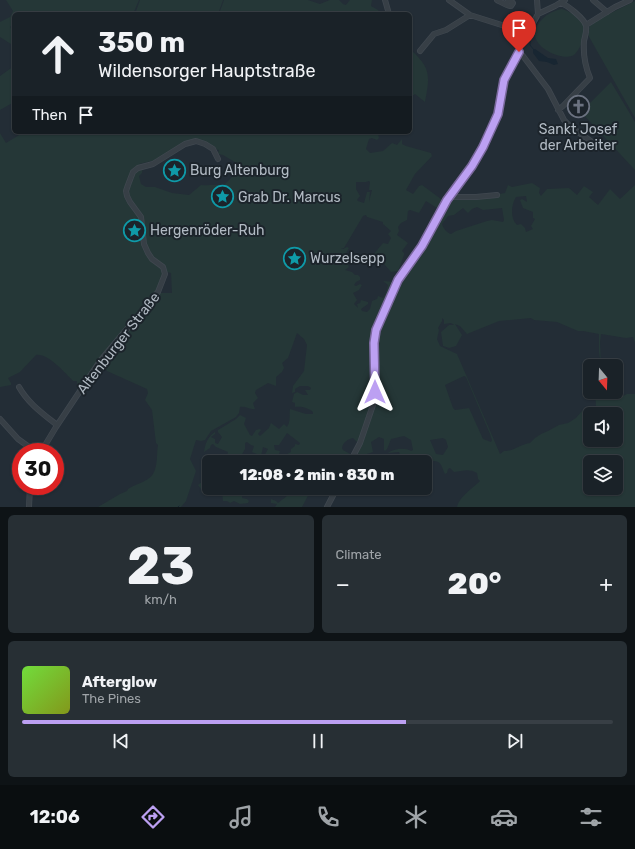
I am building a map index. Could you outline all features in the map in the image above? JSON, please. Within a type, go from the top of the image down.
[{"type":"street","points":[[385,0],[388,12]]},
{"type":"street","points":[[354,455],[360,443],[374,402],[376,367],[374,334],[398,280],[422,246],[449,197],[472,166],[489,136],[498,112],[504,80],[521,46],[519,37],[507,26],[470,15],[449,0]]},
{"type":"street","points":[[497,0],[505,4]]},
{"type":"street","points":[[519,37],[531,27],[538,14],[537,0]]},
{"type":"street","points":[[593,0],[606,12]]},
{"type":"street","points":[[586,25],[606,12],[630,0]]},
{"type":"street","points":[[538,14],[563,2],[584,21],[586,25],[584,51],[586,67],[590,78],[558,110]]},
{"type":"street","points":[[420,51],[435,34],[450,28],[470,15]]},
{"type":"street","points":[[519,52],[542,79],[558,110],[567,123],[598,148]]},
{"type":"street","name":"Altenburger Straße","points":[[46,443],[104,355],[158,292],[165,274],[164,267],[152,259],[148,253],[143,238],[141,217],[130,202],[126,190],[133,172],[138,168],[153,164],[185,144],[196,141],[213,149],[218,159]]},
{"type":"street","points":[[449,197],[497,195]]},
{"type":"street","points":[[19,387],[35,408],[57,425]]},
{"type":"street","points":[[0,419],[24,443]]},
{"type":"street","points":[[29,507],[30,495]]},
{"type":"street","points":[[327,507],[333,495]]},
{"type":"shaded area","points":[[6,0],[139,0],[134,12],[13,11]]},
{"type":"shaded area","points":[[140,0],[223,0],[219,12],[136,12]]},
{"type":"shaded area","points":[[224,0],[308,0],[320,4],[330,0],[339,0],[346,5],[350,0],[372,0],[371,6],[380,12],[220,12]]},
{"type":"shaded area","points":[[635,1],[635,118],[588,35],[590,26],[597,20]]},
{"type":"shaded area","points":[[562,9],[572,14],[585,25],[580,48],[575,54],[570,56],[555,54],[547,50],[540,45],[536,39],[535,31],[541,20],[549,14]]},
{"type":"shaded area","points":[[12,13],[12,26],[10,27],[12,30],[12,45],[0,37],[0,22],[10,17]]},
{"type":"shaded area","points":[[412,51],[425,67],[428,78],[425,102],[415,94],[412,96]]},
{"type":"shaded area","points":[[12,67],[12,103],[0,110],[0,76]]},
{"type":"shaded area","points":[[611,82],[635,122],[635,170],[581,112]]},
{"type":"shaded area","points":[[0,133],[6,143],[21,134],[378,134],[379,138],[377,140],[372,138],[369,139],[366,149],[370,153],[383,151],[392,143],[397,145],[402,139],[402,144],[406,146],[431,153],[432,156],[415,174],[406,190],[413,194],[419,186],[422,185],[445,202],[440,210],[426,201],[419,213],[410,210],[408,211],[407,220],[401,223],[398,227],[399,231],[397,235],[408,243],[402,251],[404,255],[398,271],[391,272],[385,265],[373,257],[383,243],[388,244],[391,238],[388,234],[391,231],[383,224],[383,222],[367,217],[366,215],[363,216],[344,248],[341,249],[343,249],[347,247],[349,248],[344,257],[349,267],[345,270],[360,277],[360,280],[354,285],[362,285],[359,290],[353,293],[357,300],[354,304],[358,308],[357,304],[360,303],[361,300],[368,302],[368,304],[361,309],[362,311],[367,312],[370,309],[372,301],[377,299],[378,296],[383,298],[385,295],[388,285],[383,281],[395,282],[421,253],[431,231],[439,220],[447,202],[450,200],[498,197],[499,194],[505,193],[508,185],[512,187],[532,183],[540,188],[539,193],[541,196],[547,189],[569,188],[577,195],[584,186],[593,192],[589,197],[598,205],[610,189],[620,199],[635,185],[635,343],[633,337],[626,338],[601,334],[600,359],[599,334],[578,331],[557,322],[534,320],[531,318],[499,321],[467,334],[460,326],[455,324],[462,335],[456,346],[449,348],[443,346],[441,332],[449,325],[454,325],[451,323],[444,324],[444,320],[442,318],[438,328],[437,339],[440,346],[457,354],[500,454],[504,451],[530,443],[541,434],[559,425],[568,423],[576,418],[583,411],[583,447],[623,447],[623,407],[593,407],[596,406],[596,399],[623,399],[623,396],[627,394],[635,394],[635,507],[457,507],[458,503],[464,496],[480,481],[477,473],[468,470],[454,472],[450,468],[445,474],[442,466],[437,461],[432,461],[432,455],[400,455],[399,452],[388,453],[399,449],[413,450],[411,440],[404,436],[391,439],[385,451],[384,439],[379,437],[371,442],[373,452],[364,455],[357,454],[358,443],[351,438],[345,442],[342,448],[352,455],[287,455],[291,452],[291,449],[295,446],[295,444],[299,445],[300,443],[287,433],[279,445],[274,445],[275,450],[280,451],[279,455],[265,455],[268,449],[263,447],[261,455],[259,455],[252,452],[254,446],[247,442],[245,443],[245,449],[242,455],[227,455],[228,452],[216,447],[213,444],[204,452],[206,443],[210,436],[215,432],[215,434],[211,437],[215,439],[215,443],[218,444],[222,437],[218,430],[240,415],[246,418],[244,424],[250,435],[252,436],[256,430],[260,429],[261,430],[258,434],[260,436],[269,428],[271,423],[279,429],[284,424],[287,427],[290,409],[306,414],[313,414],[313,412],[307,408],[295,407],[295,403],[292,402],[294,394],[297,392],[303,395],[308,395],[305,390],[310,390],[311,388],[308,386],[300,386],[295,389],[295,392],[292,393],[293,386],[304,371],[307,345],[304,339],[297,333],[288,358],[282,363],[284,368],[276,377],[276,386],[268,383],[256,390],[255,393],[258,398],[253,403],[255,409],[240,407],[239,413],[236,417],[211,431],[205,440],[196,440],[190,459],[196,471],[186,501],[181,507],[98,507],[148,479],[154,472],[158,445],[156,443],[152,410],[145,400],[148,393],[147,389],[107,371],[105,366],[101,363],[81,388],[77,385],[77,381],[73,381],[51,360],[41,355],[36,355],[20,372],[8,378],[11,385],[0,387]],"holes":[[[196,140],[219,150],[217,153],[218,154],[223,155],[238,164],[235,174],[223,186],[201,185],[189,195],[172,193],[155,187],[146,187],[141,184],[139,176],[142,173],[143,167],[139,164],[154,161]],[[369,181],[369,190],[372,190],[369,202],[370,192],[367,192],[364,203],[358,201],[357,200],[360,196],[356,189],[356,182]],[[526,196],[527,202],[522,199],[520,200],[523,208],[533,212],[533,218],[535,219],[531,226],[533,229],[526,232],[525,228],[521,224],[517,225],[512,215],[512,208],[516,197]],[[477,207],[483,210],[502,208],[503,222],[492,220],[487,221],[451,234],[443,227],[442,224],[448,216],[454,215],[463,208],[468,213]],[[167,272],[171,273],[172,293],[160,293]],[[464,376],[466,377],[490,434],[492,440],[491,442],[483,439],[469,408],[455,410],[453,408],[445,385]],[[443,438],[446,440],[448,447],[443,455],[436,454],[430,440]]]},
{"type":"shaded area","points":[[202,482],[202,490],[198,485]]},
{"type":"shaded area","points":[[222,495],[248,495],[242,496],[242,498],[249,501],[248,503],[240,504],[234,501],[230,503],[223,501]]},
{"type":"shaded area","points":[[308,495],[302,507],[275,507],[277,504],[271,503],[271,499],[278,503],[287,496]]},
{"type":"water","points":[[535,49],[548,58],[556,59],[558,64],[554,65],[539,61],[533,53],[533,50]]},
{"type":"waterway","points":[[534,50],[530,45],[531,32],[540,19]]},
{"type":"place","name":"Sankt Josef der Arbeiter","points":[[578,107]]},
{"type":"place","name":"Burg Altenburg","points":[[175,170]]},
{"type":"place","name":"Grab Dr. Marcus","points":[[223,197]]},
{"type":"place","name":"Hergenröder-Ruh","points":[[135,230]]},
{"type":"place","name":"Wurzelsepp","points":[[294,258]]},
{"type":"route","points":[[375,392],[374,334],[398,280],[422,246],[447,200],[466,176],[489,136],[498,114],[504,80],[519,52]]}]
